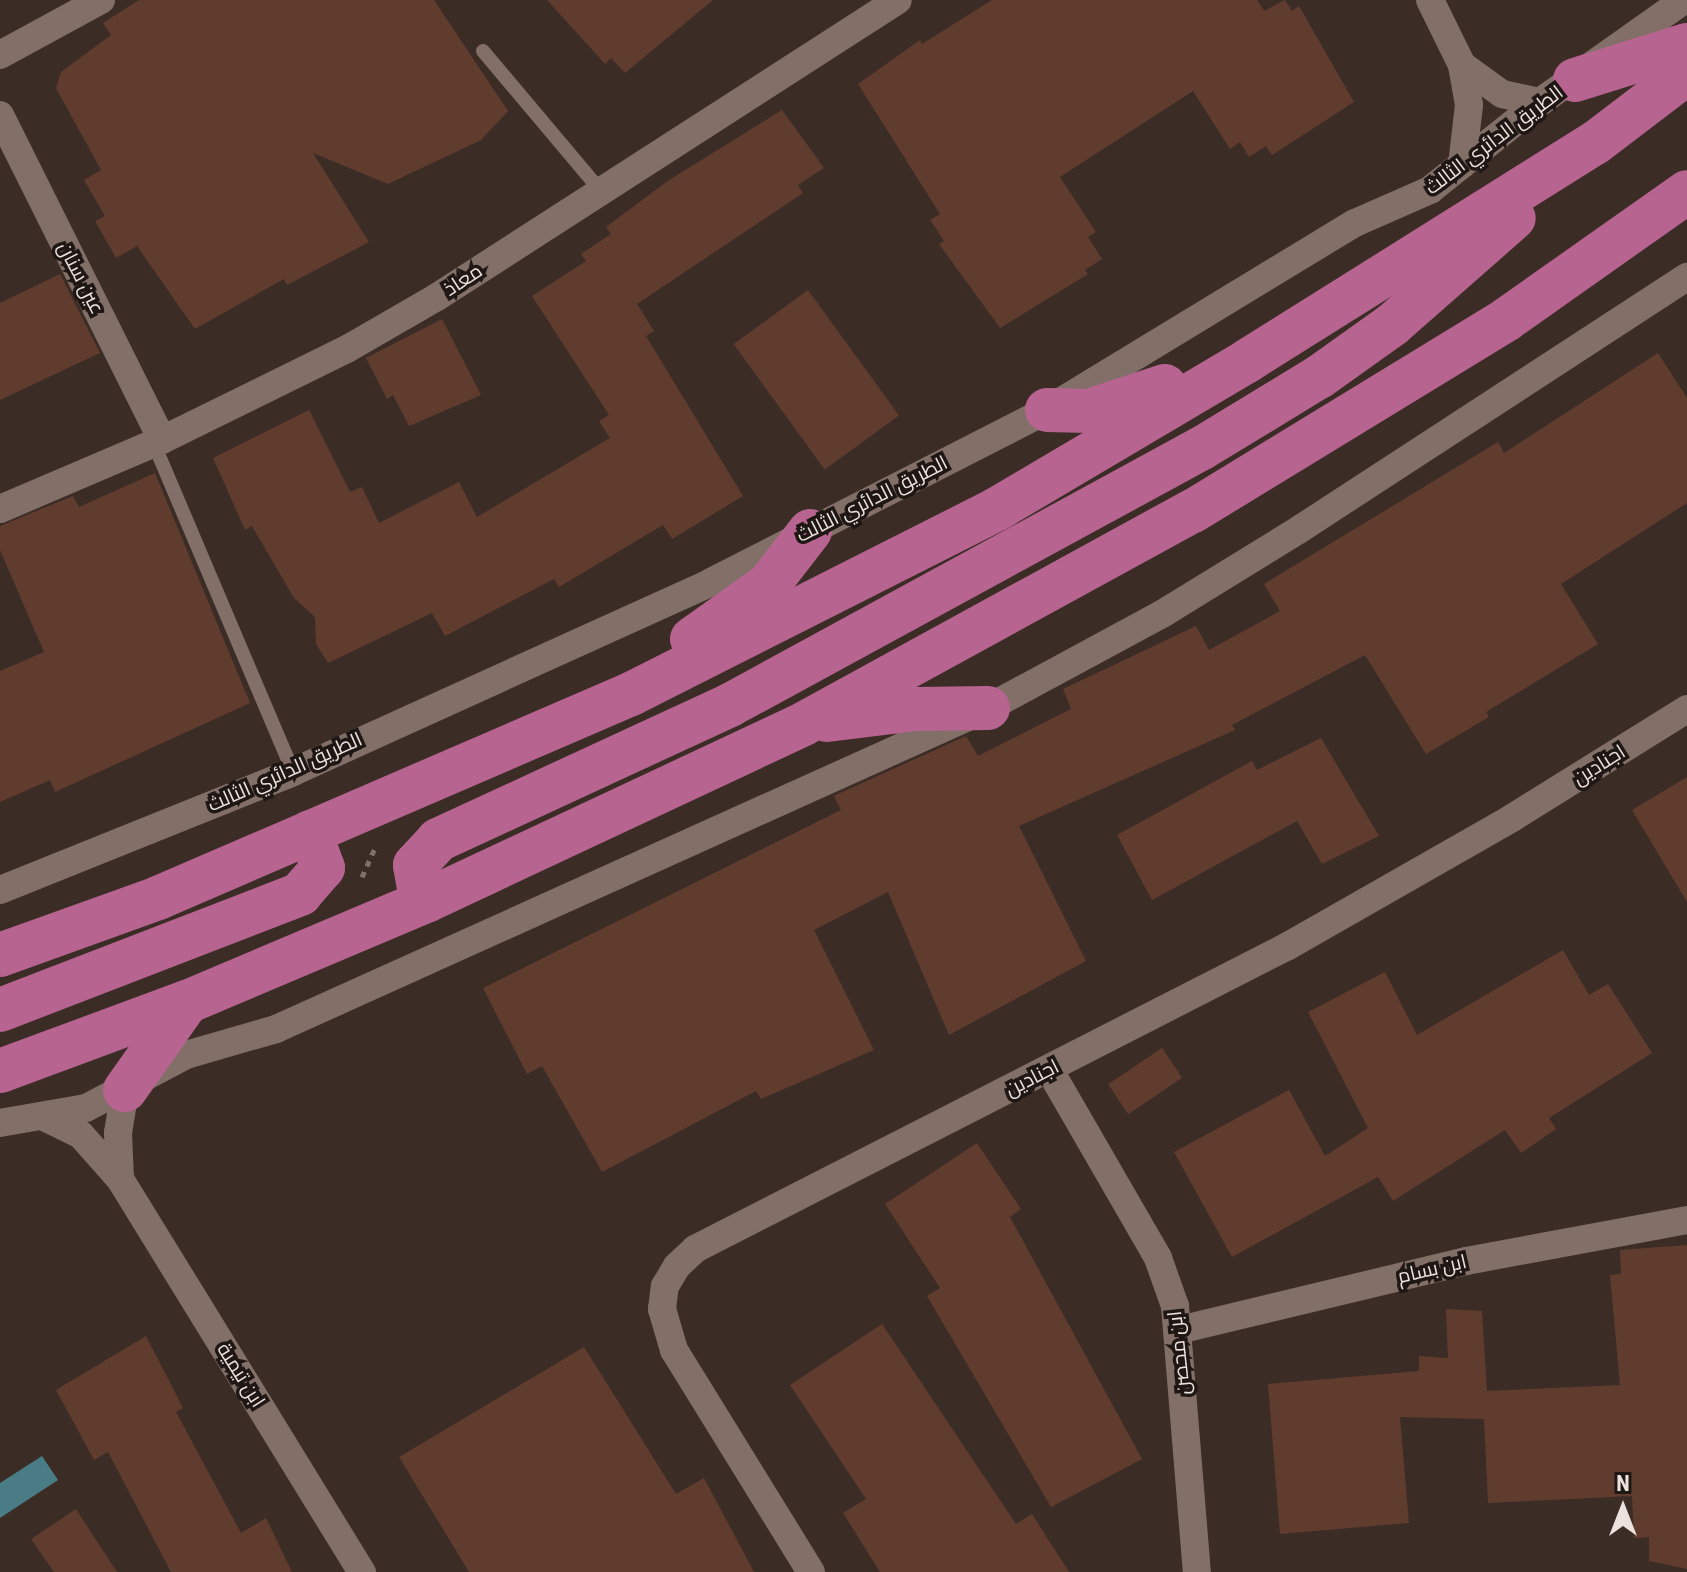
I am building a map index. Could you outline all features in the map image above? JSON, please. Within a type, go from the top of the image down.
[{"type":"highway","points":[[1557,91],[1687,45]]},
{"type":"highway","points":[[0,955],[158,898],[631,694],[997,509],[1247,361],[1595,143],[1687,73]]},
{"type":"highway","points":[[428,900],[419,888],[415,865],[438,840],[730,705],[1063,527],[1319,377],[1435,290],[1595,143]]},
{"type":"highway","points":[[0,1071],[187,1002],[428,900],[805,723],[1193,511],[1507,319],[1687,192]]},
{"type":"highway","points":[[1047,410],[1110,406],[1247,361]]},
{"type":"highway","points":[[631,694],[680,647],[769,584],[810,531]]},
{"type":"highway","points":[[805,723],[916,709],[988,708]]},
{"type":"highway","points":[[0,1010],[300,894],[323,868],[310,832]]},
{"type":"highway","points":[[125,1090],[187,1002]]},
{"type":"street","points":[[0,55],[101,0]]},
{"type":"street","name":"معاذ","points":[[0,509],[158,442],[347,349],[601,191],[898,0]]},
{"type":"street","points":[[1430,0],[1462,65],[1469,105],[1462,165]]},
{"type":"street","name":"الطريق الدائري الثالث","points":[[0,890],[293,772],[711,582],[1047,410],[1355,223],[1430,190],[1557,91],[1684,0]]},
{"type":"street","points":[[1462,65],[1502,94],[1557,91]]},
{"type":"street","name":"عين سنان","points":[[0,115],[158,442]]},
{"type":"street","points":[[0,1123],[86,1108],[186,1055],[276,1029],[398,978],[558,900],[988,708],[1162,614],[1288,536],[1687,277]]},
{"type":"street","name":"اجنادين","points":[[811,1572],[674,1350],[662,1309],[665,1286],[695,1249],[1300,939],[1500,826],[1687,709]]},
{"type":"street","name":"ابن محصن","points":[[1049,1069],[1158,1258],[1179,1330],[1197,1572]]},
{"type":"street","name":"ابن تيمية","points":[[120,1179],[118,1133],[125,1090]]},
{"type":"street","name":"ابن تيمية","points":[[44,1117],[81,1135],[120,1179],[362,1572]]},
{"type":"street","name":"ابن بسام","points":[[1179,1330],[1466,1261],[1687,1220]]},
{"type":"lane","points":[[483,51],[601,191]]},
{"type":"lane","points":[[158,442],[293,772]]},
{"type":"path","points":[[356,890],[378,842]]},
{"type":"water","points":[[42,1456],[58,1480],[0,1518],[0,1483]]},
{"type":"building","points":[[139,0],[434,0],[508,111],[481,140],[388,184],[313,153],[369,242],[287,285],[284,279],[195,329],[137,246],[116,258],[95,221],[105,216],[84,180],[101,170],[56,88],[61,72],[111,35],[103,23]]},
{"type":"building","points":[[547,0],[713,0],[625,73],[611,58],[605,64]]},
{"type":"building","points":[[992,0],[1257,0],[1264,11],[1285,0],[1292,11],[1299,6],[1354,102],[1272,155],[1266,146],[1249,157],[1240,142],[1230,149],[1193,91],[1060,177],[1096,232],[1088,237],[1102,259],[1085,270],[1088,274],[1000,328],[939,244],[944,241],[930,220],[940,214],[858,84],[920,40],[922,44]]},
{"type":"building","points":[[782,110],[824,168],[798,185],[803,193],[637,304],[654,331],[646,336],[743,496],[672,539],[663,525],[559,587],[554,579],[445,636],[432,613],[328,663],[316,644],[315,617],[294,598],[252,526],[245,530],[213,458],[309,410],[350,492],[362,487],[379,523],[459,482],[477,517],[610,438],[599,421],[609,415],[532,296],[586,261],[581,254],[611,234],[606,227],[669,180]]},
{"type":"building","points":[[60,274],[100,353],[0,400],[0,303]]},
{"type":"building","points":[[808,290],[899,415],[825,469],[734,344]]},
{"type":"building","points":[[442,319],[481,395],[409,426],[393,395],[387,399],[366,358]]},
{"type":"building","points":[[1658,353],[1687,398],[1687,503],[1561,584],[1598,644],[1486,712],[1489,717],[1426,754],[1365,655],[1232,725],[1235,730],[1019,826],[1086,961],[949,1035],[888,892],[814,930],[874,1050],[761,1099],[756,1091],[602,1172],[542,1066],[527,1074],[483,988],[841,810],[834,796],[838,794],[966,736],[978,756],[1071,709],[1063,689],[1196,626],[1209,650],[1280,611],[1264,584],[1498,442],[1504,453]]},
{"type":"building","points":[[155,473],[250,703],[55,792],[50,780],[0,802],[0,671],[44,652],[0,550],[0,526],[73,496],[79,507]]},
{"type":"building","points":[[1321,738],[1379,836],[1322,864],[1297,821],[1152,900],[1117,835],[1252,761],[1257,770]]},
{"type":"building","points":[[1687,777],[1687,902],[1632,810]]},
{"type":"building","points":[[1563,950],[1589,995],[1608,984],[1652,1053],[1549,1118],[1556,1129],[1521,1153],[1505,1130],[1393,1201],[1378,1177],[1232,1257],[1174,1152],[1289,1090],[1325,1156],[1368,1128],[1308,1012],[1385,972],[1417,1035]]},
{"type":"building","points":[[1162,1048],[1182,1078],[1128,1114],[1108,1084]]},
{"type":"building","points":[[977,1143],[1021,1209],[1010,1217],[1142,1459],[1051,1507],[927,1296],[940,1288],[885,1204]]},
{"type":"building","points":[[1687,1245],[1687,1569],[1649,1561],[1649,1537],[1634,1538],[1632,1496],[1488,1503],[1484,1419],[1400,1417],[1409,1523],[1280,1534],[1268,1384],[1419,1371],[1419,1356],[1448,1358],[1446,1309],[1482,1311],[1487,1391],[1620,1385],[1610,1275],[1621,1274],[1620,1250]]},
{"type":"building","points":[[882,1324],[1016,1524],[1032,1514],[1069,1572],[880,1572],[843,1513],[866,1499],[790,1385]]},
{"type":"building","points":[[146,1336],[183,1408],[176,1412],[241,1533],[266,1518],[292,1572],[171,1572],[108,1452],[94,1460],[56,1390]]},
{"type":"building","points":[[584,1347],[676,1494],[704,1478],[754,1572],[469,1572],[399,1457]]},
{"type":"building","points":[[76,1509],[117,1572],[54,1572],[31,1539]]}]
